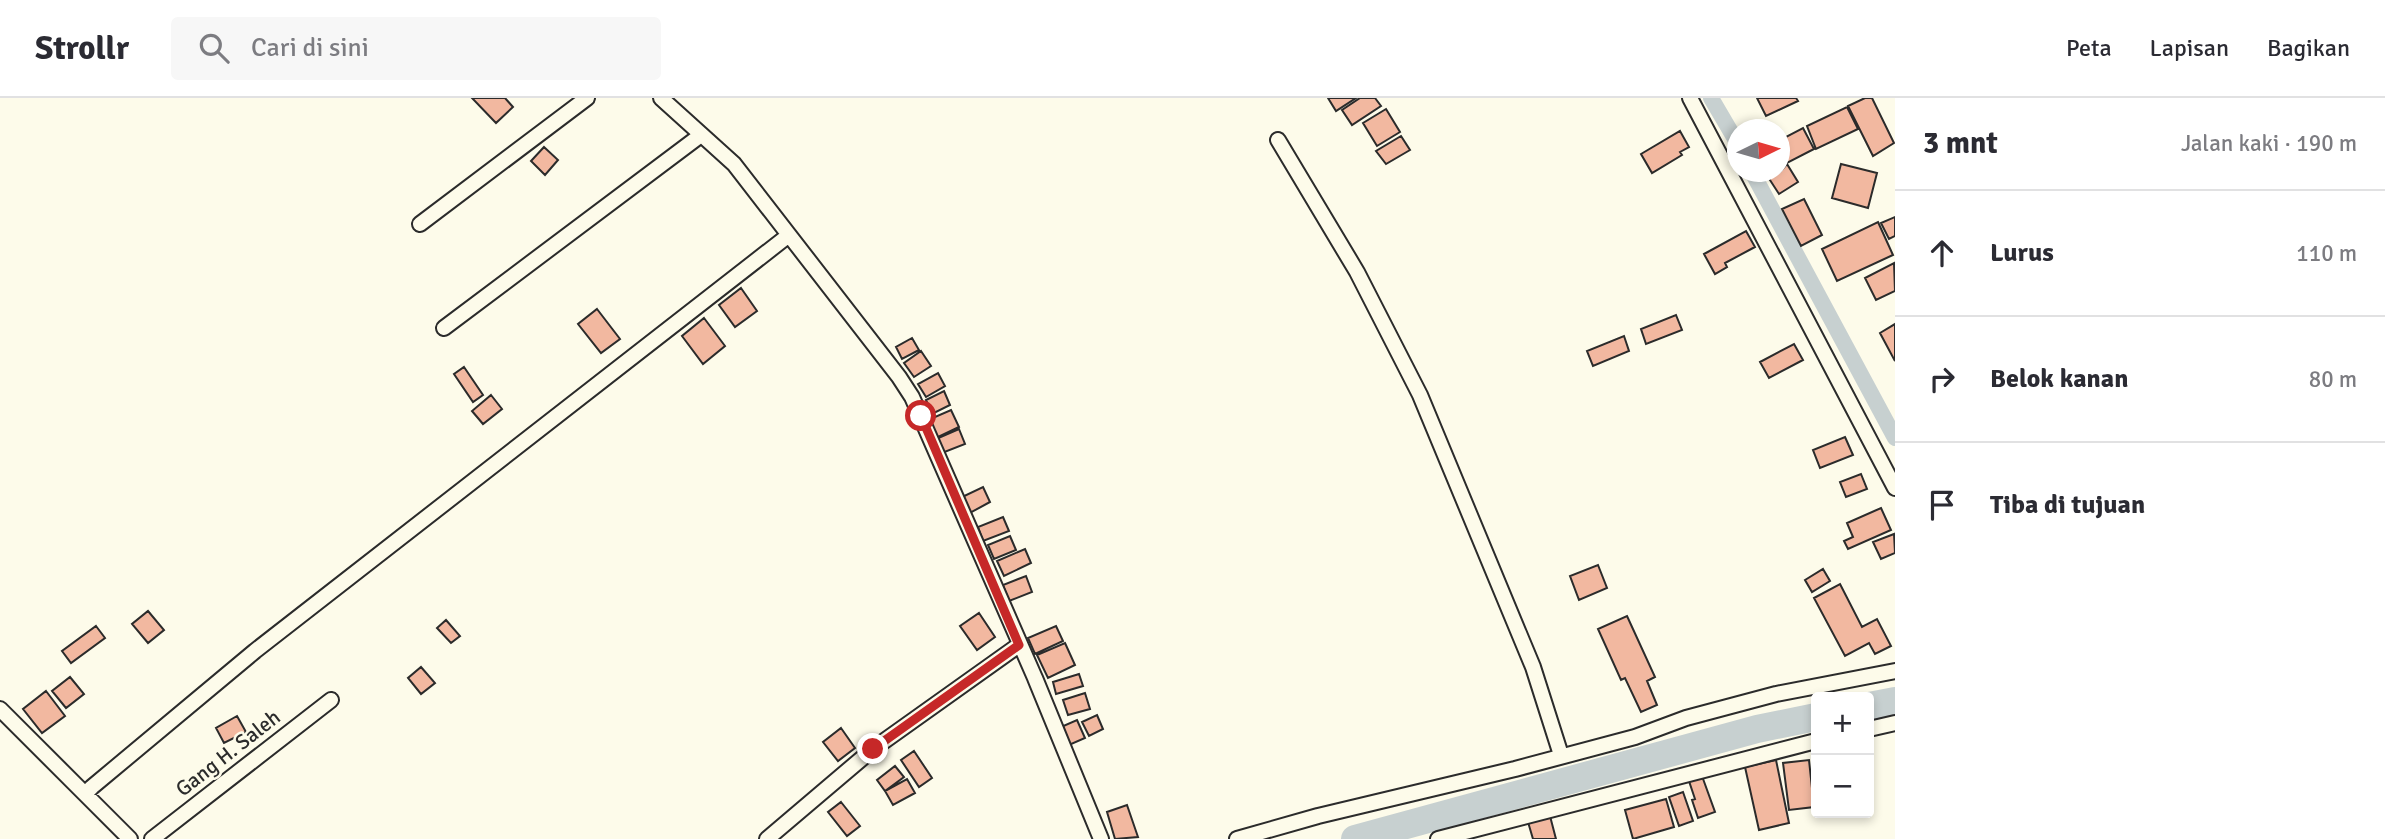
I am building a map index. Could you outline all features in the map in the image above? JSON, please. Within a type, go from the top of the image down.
[{"type":"street","points":[[420,224],[587,98]]},
{"type":"street","points":[[661,98],[734,164],[912,397],[1101,839]]},
{"type":"street","points":[[1690,98],[1895,488]]},
{"type":"street","points":[[444,328],[701,135]]},
{"type":"street","points":[[1278,140],[1357,272],[1420,395],[1533,667],[1561,755]]},
{"type":"street","points":[[85,794],[255,651],[789,235]]},
{"type":"street","points":[[767,839],[873,749],[1019,645]]},
{"type":"street","points":[[1237,839],[1318,816],[1635,737],[1686,719],[1776,694],[1895,671]]},
{"type":"street","name":"Gang H. Saleh","points":[[152,839],[331,700]]},
{"type":"street","points":[[0,709],[130,839]]},
{"type":"street","points":[[1874,728],[1895,723]]},
{"type":"street","points":[[1438,839],[1811,742]]},
{"type":"building","points":[[472,98],[505,98],[513,107],[496,123]]},
{"type":"building","points":[[1328,98],[1356,98],[1336,111]]},
{"type":"building","points":[[1360,98],[1375,98],[1381,106],[1352,125],[1342,110]]},
{"type":"building","points":[[1757,98],[1796,98],[1798,101],[1766,116]]},
{"type":"building","points":[[1865,98],[1872,98],[1894,143],[1873,156],[1848,106]]},
{"type":"building","points":[[1847,107],[1858,129],[1816,149],[1807,126]]},
{"type":"building","points":[[1386,109],[1400,132],[1377,146],[1363,123]]},
{"type":"building","points":[[1803,128],[1814,149],[1790,161],[1790,135]]},
{"type":"building","points":[[1680,131],[1689,147],[1680,152],[1682,155],[1652,173],[1641,154]]},
{"type":"building","points":[[1401,136],[1410,150],[1386,164],[1376,151]]},
{"type":"building","points":[[544,147],[558,160],[545,175],[531,161]]},
{"type":"building","points":[[1841,164],[1877,173],[1868,208],[1832,198]]},
{"type":"building","points":[[1790,169],[1798,182],[1779,194],[1771,182],[1790,182]]},
{"type":"building","points":[[1804,199],[1822,235],[1801,246],[1782,209]]},
{"type":"building","points":[[1895,217],[1895,236],[1889,239],[1881,223]]},
{"type":"building","points":[[1878,222],[1893,255],[1837,281],[1822,249]]},
{"type":"building","points":[[1746,231],[1755,247],[1725,263],[1727,267],[1715,274],[1704,254]]},
{"type":"building","points":[[1894,263],[1895,291],[1876,300],[1865,278]]},
{"type":"building","points":[[741,288],[757,311],[735,327],[719,305]]},
{"type":"building","points":[[597,309],[620,339],[601,353],[578,324]]},
{"type":"building","points":[[1676,315],[1682,330],[1646,344],[1641,329]]},
{"type":"building","points":[[704,318],[725,346],[703,364],[682,336]]},
{"type":"building","points":[[1895,324],[1895,361],[1880,333]]},
{"type":"building","points":[[1624,336],[1629,351],[1593,366],[1587,351]]},
{"type":"building","points":[[912,338],[919,350],[902,359],[896,347]]},
{"type":"building","points":[[1794,344],[1803,360],[1769,378],[1760,362]]},
{"type":"building","points":[[921,351],[931,366],[914,377],[904,363]]},
{"type":"building","points":[[464,367],[483,395],[473,402],[454,374]]},
{"type":"building","points":[[938,373],[945,386],[926,397],[918,384]]},
{"type":"building","points":[[944,391],[950,405],[932,414],[926,400]]},
{"type":"building","points":[[491,395],[502,409],[483,424],[472,411]]},
{"type":"building","points":[[951,410],[959,427],[936,438],[928,420]]},
{"type":"building","points":[[959,429],[965,444],[942,453],[936,439]]},
{"type":"building","points":[[1845,437],[1853,455],[1820,468],[1813,450]]},
{"type":"building","points":[[1861,474],[1867,489],[1846,497],[1840,482]]},
{"type":"building","points":[[983,487],[990,502],[968,514],[960,498]]},
{"type":"building","points":[[1881,508],[1891,530],[1848,549],[1844,541],[1853,537],[1847,523]]},
{"type":"building","points":[[1003,517],[1009,531],[983,541],[978,527]]},
{"type":"building","points":[[1894,534],[1895,553],[1881,559],[1873,542]]},
{"type":"building","points":[[1010,536],[1016,550],[994,559],[988,545]]},
{"type":"building","points":[[1025,549],[1031,563],[1004,576],[997,561]]},
{"type":"building","points":[[1598,565],[1607,588],[1579,600],[1570,576]]},
{"type":"building","points":[[1823,569],[1830,581],[1812,592],[1805,580]]},
{"type":"building","points":[[1026,576],[1032,592],[1009,601],[1003,585]]},
{"type":"building","points":[[1840,584],[1862,627],[1877,619],[1891,646],[1875,654],[1869,643],[1845,656],[1814,598]]},
{"type":"building","points":[[148,611],[164,630],[148,643],[132,624]]},
{"type":"building","points":[[979,613],[995,637],[977,650],[960,626]]},
{"type":"building","points":[[1627,616],[1655,677],[1647,681],[1657,705],[1641,712],[1625,678],[1621,680],[1598,629]]},
{"type":"building","points":[[446,620],[460,636],[451,643],[437,628]]},
{"type":"building","points":[[96,626],[105,638],[71,663],[62,651]]},
{"type":"building","points":[[1056,626],[1063,641],[1035,654],[1028,638]]},
{"type":"building","points":[[1065,643],[1075,665],[1048,678],[1037,655]]},
{"type":"building","points":[[421,667],[435,683],[421,694],[408,678]]},
{"type":"building","points":[[1079,674],[1083,686],[1056,694],[1053,682]]},
{"type":"building","points":[[70,677],[84,694],[66,708],[52,691]]},
{"type":"building","points":[[46,691],[65,716],[42,733],[23,709]]},
{"type":"building","points":[[1085,693],[1090,709],[1068,715],[1063,700]]},
{"type":"building","points":[[1097,715],[1103,729],[1089,736],[1082,722]]},
{"type":"building","points":[[237,716],[246,732],[224,743],[216,728]]},
{"type":"building","points":[[1077,720],[1085,738],[1069,745],[1061,727]]},
{"type":"building","points":[[841,728],[855,748],[838,761],[823,742]]},
{"type":"building","points":[[914,751],[932,778],[919,787],[901,760]]},
{"type":"building","points":[[1776,760],[1789,823],[1759,830],[1745,767]]},
{"type":"building","points":[[1809,760],[1811,807],[1789,810],[1783,763]]},
{"type":"building","points":[[895,766],[904,777],[885,791],[877,780]]},
{"type":"building","points":[[1702,776],[1715,812],[1698,818],[1689,781]]},
{"type":"building","points":[[907,779],[915,793],[893,805],[885,791]]},
{"type":"building","points":[[1683,792],[1693,821],[1679,826],[1669,797]]},
{"type":"building","points":[[1666,799],[1674,827],[1633,839],[1625,810]]},
{"type":"building","points":[[841,802],[860,826],[847,836],[828,812]]},
{"type":"building","points":[[1127,805],[1138,837],[1115,839],[1107,812]]},
{"type":"building","points":[[1550,816],[1556,839],[1533,839],[1528,822]]},
{"type":"waterway","points":[[1711,98],[1727,125]]},
{"type":"waterway","points":[[1757,182],[1895,438]]},
{"type":"waterway","points":[[1874,705],[1895,701]]},
{"type":"waterway","points":[[1355,839],[1757,729],[1811,718]]},
{"type":"route","points":[[873,749],[1019,645],[921,416]]}]
